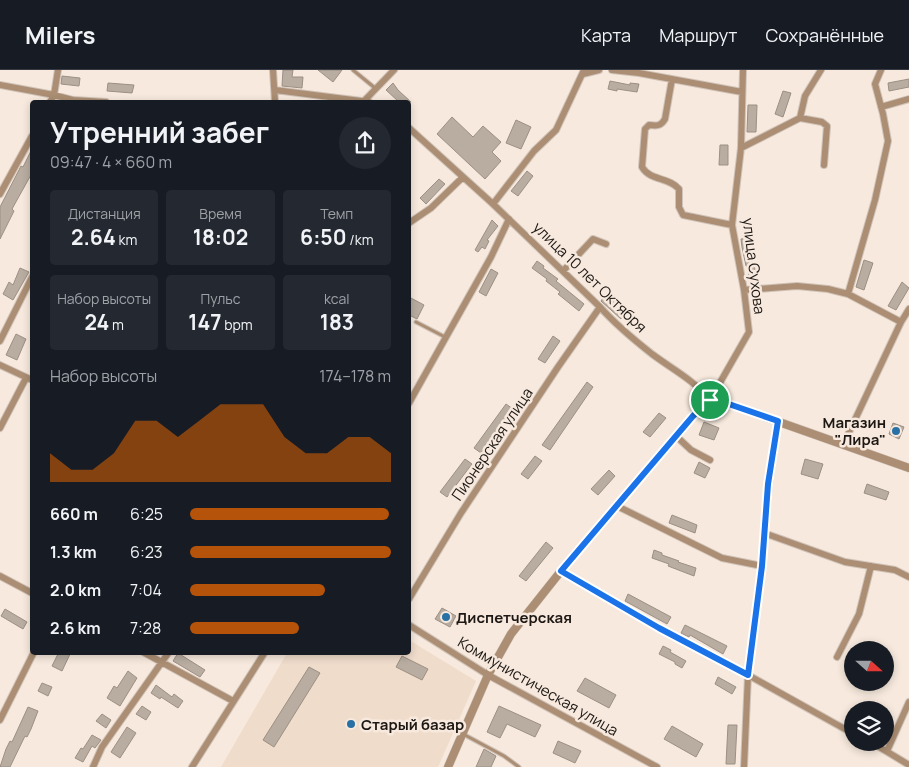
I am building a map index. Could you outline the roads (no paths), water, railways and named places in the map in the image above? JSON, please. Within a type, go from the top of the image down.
[{"type":"street","points":[[51,100],[54,95],[58,70]]},
{"type":"street","points":[[273,70],[275,100]]},
{"type":"street","points":[[367,100],[375,88],[394,70]]},
{"type":"street","points":[[493,204],[534,151],[556,130],[583,72],[599,70]]},
{"type":"street","points":[[612,70],[639,73],[742,92]]},
{"type":"street","name":"улица Сухова","points":[[448,767],[488,675],[511,634],[561,571],[693,416],[710,400],[749,332],[744,290],[732,226],[741,148],[743,70]]},
{"type":"street","points":[[800,118],[805,96],[821,70]]},
{"type":"street","points":[[848,294],[875,200],[888,141],[875,84],[881,70]]},
{"type":"street","points":[[672,79],[665,119],[662,124],[657,126],[649,125],[645,129],[642,167],[648,174],[673,183],[679,189],[679,207],[683,216],[732,226]]},
{"type":"street","points":[[0,86],[73,100]]},
{"type":"street","points":[[275,90],[351,100]]},
{"type":"street","points":[[881,107],[909,99]]},
{"type":"street","points":[[741,148],[800,118],[825,123],[827,126],[824,165]]},
{"type":"street","name":"улица 10 лет Октября","points":[[411,130],[509,219],[600,307],[614,323],[652,354],[701,388],[710,400]]},
{"type":"street","points":[[0,194],[30,140]]},
{"type":"street","points":[[411,222],[431,208],[463,177]]},
{"type":"street","points":[[411,399],[491,257],[509,219]]},
{"type":"street","points":[[563,271],[592,238],[606,244]]},
{"type":"street","points":[[0,341],[30,281]]},
{"type":"street","points":[[744,290],[797,286],[828,289],[848,294],[901,322]]},
{"type":"street","name":"Пионерская улица","points":[[411,595],[461,513],[600,307]]},
{"type":"street","points":[[844,445],[901,322],[909,309]]},
{"type":"street","points":[[0,365],[29,379],[0,428]]},
{"type":"street","points":[[710,400],[720,401],[909,468]]},
{"type":"street","points":[[744,767],[748,675],[762,566],[768,484],[778,421]]},
{"type":"street","points":[[676,436],[691,450],[710,460]]},
{"type":"street","points":[[617,506],[722,558],[762,566]]},
{"type":"street","points":[[764,533],[846,562],[895,570],[909,577]]},
{"type":"street","points":[[837,657],[859,614],[871,566]]},
{"type":"street","points":[[561,571],[659,628],[844,729]]},
{"type":"street","points":[[0,576],[30,592]]},
{"type":"street","name":"Коммунистическая улица","points":[[411,626],[488,675],[653,766]]},
{"type":"street","points":[[0,720],[32,655]]},
{"type":"street","points":[[148,655],[233,701]]},
{"type":"street","points":[[92,767],[102,747],[167,655]]},
{"type":"street","points":[[192,767],[263,655]]},
{"type":"street","points":[[894,734],[909,702]]},
{"type":"street","points":[[886,751],[909,765]]},
{"type":"lane","points":[[353,70],[375,88]]},
{"type":"lane","points":[[416,322],[446,337]]},
{"type":"lane","points":[[463,733],[504,756],[519,767]]},
{"type":"place","name":"Магазин \"Лира\"","points":[[896,431]]},
{"type":"place","name":"Диспетчерская","points":[[446,617]]},
{"type":"place","name":"Старый базар","points":[[351,724]]}]
